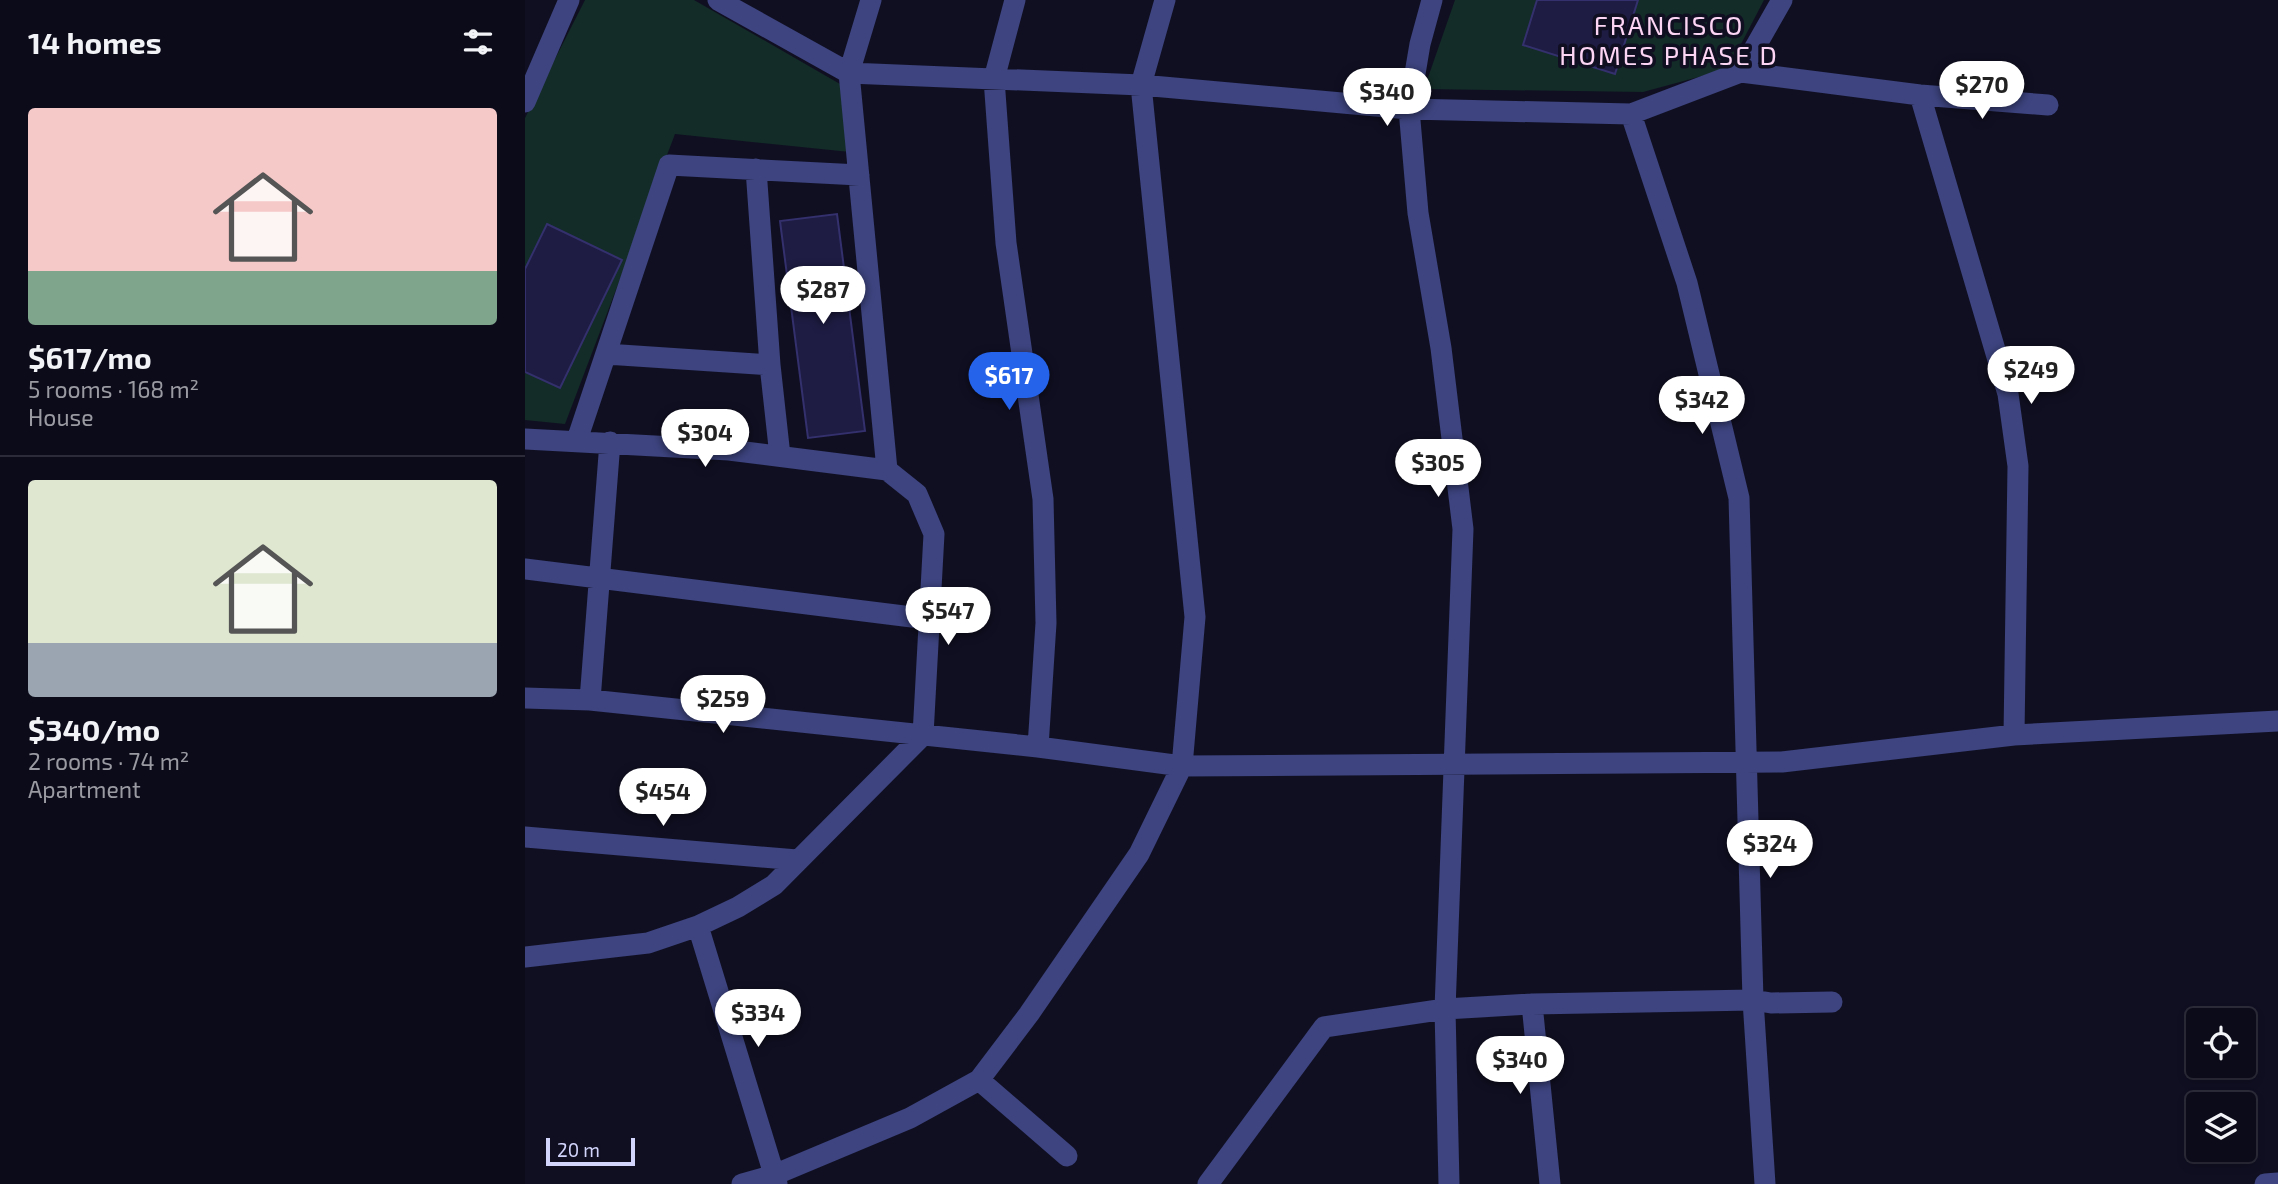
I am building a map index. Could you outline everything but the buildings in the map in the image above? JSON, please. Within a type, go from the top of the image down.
[{"type":"street","points":[[525,102],[569,0]]},
{"type":"street","points":[[718,0],[849,73],[1141,85],[1409,109],[1631,114],[1741,72],[1920,95],[2048,105]]},
{"type":"street","points":[[871,0],[849,73],[887,470]]},
{"type":"street","points":[[1015,0],[995,79],[1006,243],[1043,499],[1047,623],[1038,747]]},
{"type":"street","points":[[742,1184],[776,1179],[910,1118],[979,1080],[1029,1014],[1139,854],[1182,766],[1195,617],[1141,85],[1165,0]]},
{"type":"street","points":[[1432,0],[1420,44],[1409,109],[1418,213],[1441,348],[1463,529],[1445,1009],[1450,1184]]},
{"type":"street","points":[[1741,72],[1782,0]]},
{"type":"street","points":[[1920,95],[2008,394],[2018,466],[2014,735]]},
{"type":"street","points":[[1631,114],[1687,284],[1739,498],[1753,1000],[1765,1184]]},
{"type":"street","points":[[577,440],[669,165],[859,175]]},
{"type":"street","points":[[756,169],[770,365],[780,456]]},
{"type":"street","points":[[606,354],[770,365]]},
{"type":"street","points":[[525,439],[729,450],[887,470],[917,494],[934,534],[923,735],[774,885],[738,907],[698,926],[648,943],[525,957]]},
{"type":"street","points":[[590,699],[610,442]]},
{"type":"street","points":[[525,569],[928,619]]},
{"type":"street","points":[[525,698],[590,699],[1038,747],[1182,766],[1782,762],[2014,735],[2278,721]]},
{"type":"street","points":[[525,837],[797,860]]},
{"type":"street","points":[[698,926],[776,1179]]},
{"type":"street","points":[[1208,1184],[1324,1027],[1445,1009],[1532,1004],[1753,1000],[1771,1003],[1832,1002]]},
{"type":"street","points":[[1532,1004],[1550,1184]]},
{"type":"street","points":[[979,1080],[1067,1156]]},
{"type":"street","points":[[2265,1184],[2278,1183]]},
{"type":"green space","points":[[585,0],[694,0],[840,84],[850,152],[675,134],[565,424],[525,420],[525,118]]},
{"type":"green space","points":[[1455,0],[1764,0],[1728,69],[1643,92],[1424,89]]},
{"type":"district","name":"FRANCISCO HOMES PHASE D","points":[[1669,39]]}]
